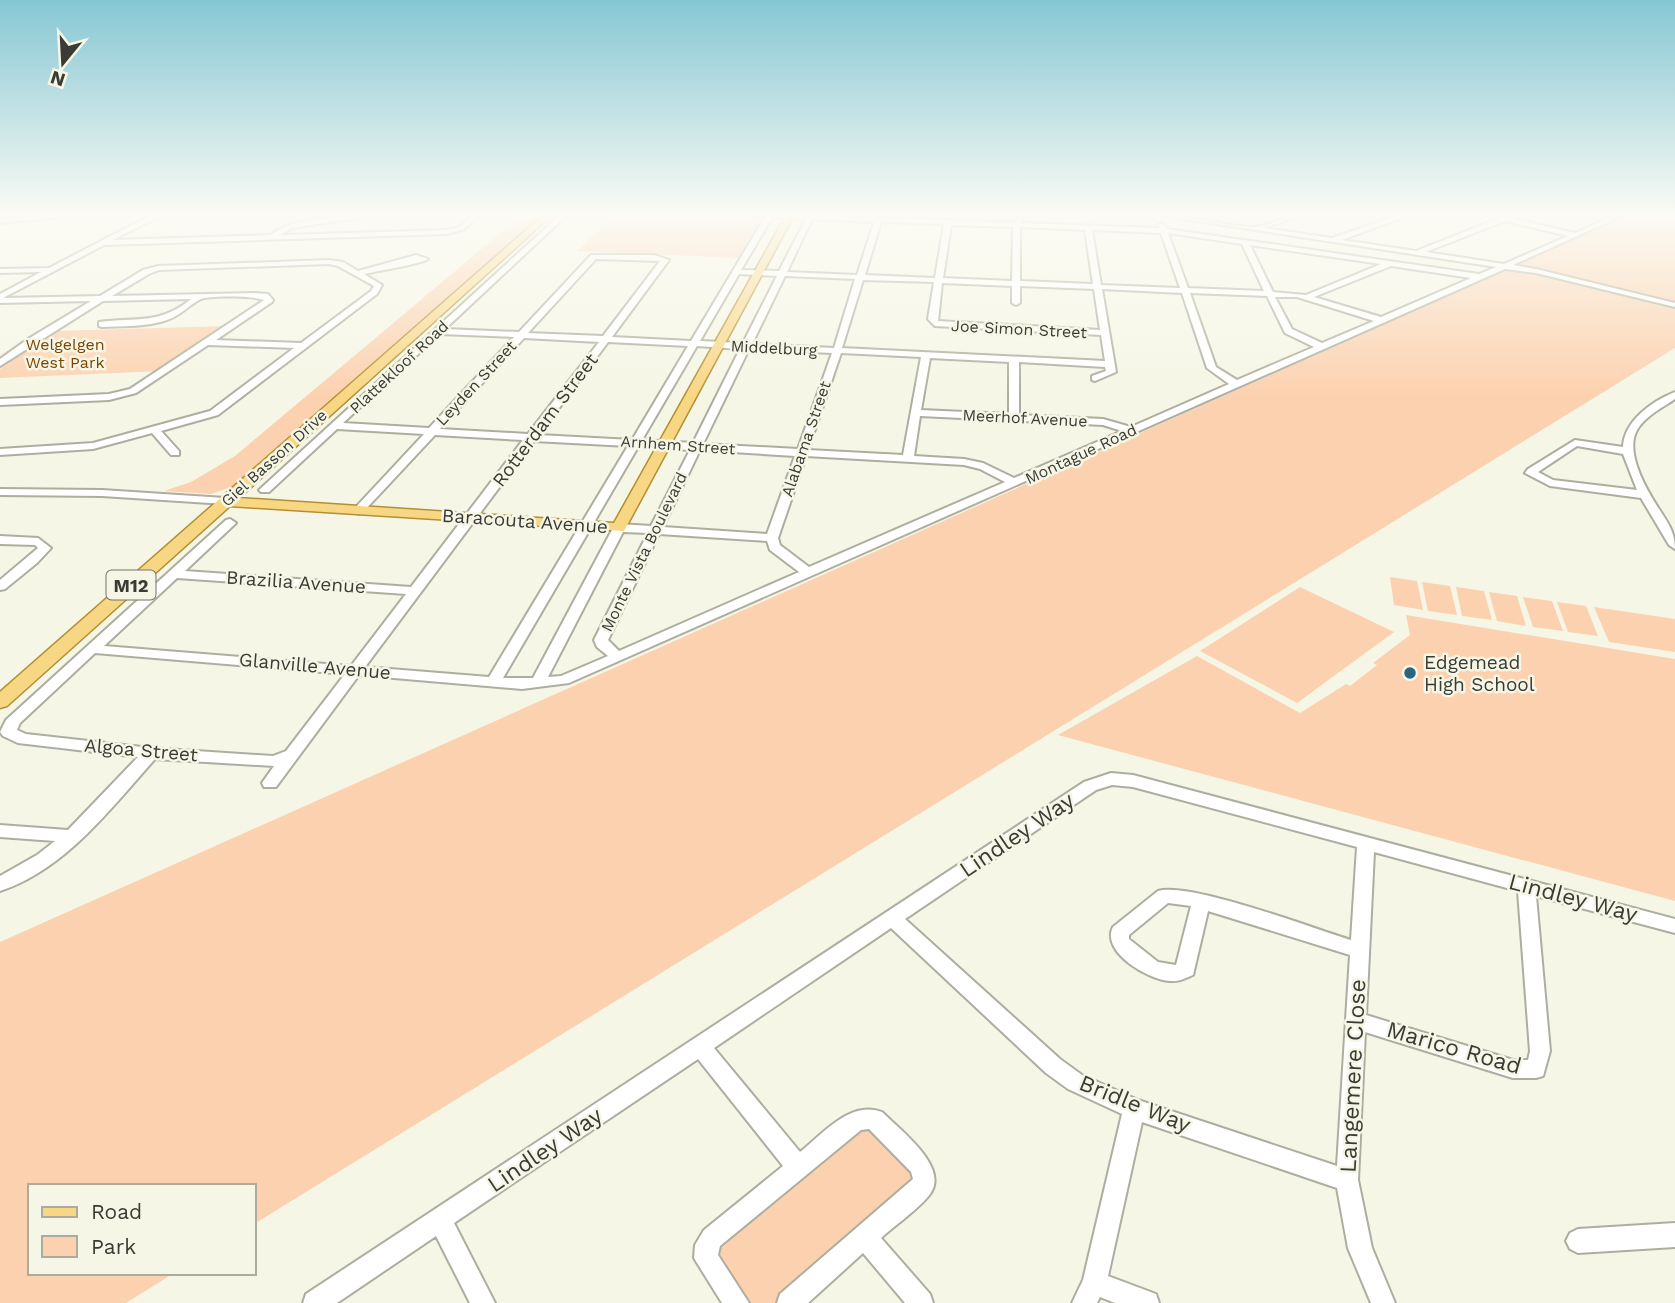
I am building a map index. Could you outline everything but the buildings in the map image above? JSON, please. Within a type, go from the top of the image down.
[{"type":"main road","name":"Giel Basson Drive","points":[[0,702],[479,276]]},
{"type":"main road","name":"Monte Vista Boulevard","points":[[620,528],[757,276]]},
{"type":"main road","name":"Baracouta Avenue","points":[[225,501],[620,528]]},
{"type":"street","points":[[0,299],[39,276]]},
{"type":"street","points":[[0,363],[31,341],[140,276]]},
{"type":"street","points":[[0,452],[93,446],[202,417],[224,407],[377,289],[378,285],[361,276]]},
{"type":"street","name":"Plattekloof Road","points":[[265,490],[498,276]]},
{"type":"street","name":"Leyden Street","points":[[359,510],[576,276]]},
{"type":"street","name":"Rotterdam Street","points":[[270,783],[654,276]]},
{"type":"street","points":[[494,681],[735,276]]},
{"type":"street","name":"Monte Vista Boulevard","points":[[618,657],[602,644],[601,640],[782,276]]},
{"type":"street","points":[[837,276],[1308,297],[1381,320]]},
{"type":"street","points":[[937,280],[938,276]]},
{"type":"street","points":[[1016,276],[1016,303]]},
{"type":"street","points":[[1095,276],[1111,372],[1095,378]]},
{"type":"street","points":[[1180,276],[1212,368],[1236,384]]},
{"type":"street","points":[[1260,276],[1288,331],[1320,346]]},
{"type":"street","points":[[1308,297],[1360,276]]},
{"type":"street","points":[[1473,276],[1481,277]]},
{"type":"street","points":[[1556,276],[1675,305]]},
{"type":"street","name":"Alabama Street","points":[[772,538],[860,277]]},
{"type":"street","name":"Montague Road","points":[[537,684],[564,680],[618,657],[1481,277]]},
{"type":"street","name":"Joe Simon Street","points":[[937,280],[932,319],[935,323],[1105,333]]},
{"type":"street","points":[[0,299],[256,295],[268,299],[265,304],[128,393],[109,397],[0,402]]},
{"type":"street","points":[[102,324],[159,322],[184,310],[198,297]]},
{"type":"street","name":"Middelburg","points":[[438,331],[1110,364]]},
{"type":"street","points":[[209,341],[304,346]]},
{"type":"street","points":[[908,458],[926,355]]},
{"type":"street","points":[[1014,360],[1014,417]]},
{"type":"street","points":[[1675,395],[1649,412],[1632,429],[1627,451],[1630,463],[1675,545]]},
{"type":"street","name":"Meerhof Avenue","points":[[917,413],[1103,422],[1132,430]]},
{"type":"street","name":"Arnhem Street","points":[[334,426],[973,463],[1016,483]]},
{"type":"street","points":[[156,430],[175,453]]},
{"type":"street","points":[[1627,451],[1575,443],[1531,473],[1550,483],[1647,495]]},
{"type":"street","points":[[0,492],[89,493],[225,501]]},
{"type":"street","points":[[1661,521],[1675,523]]},
{"type":"street","points":[[92,649],[230,523]]},
{"type":"street","name":"Monte Vista Boulevard","points":[[537,684],[620,528]]},
{"type":"street","name":"Baracouta Avenue","points":[[620,528],[772,538]]},
{"type":"street","points":[[772,538],[774,547],[809,573]]},
{"type":"street","points":[[0,540],[38,542],[44,548],[33,561],[0,586]]},
{"type":"street","name":"Brazilia Avenue","points":[[175,574],[416,591]]},
{"type":"street","name":"Glanville Avenue","points":[[92,649],[537,684]]},
{"type":"street","name":"Algoa Street","points":[[92,649],[14,720],[8,732],[17,739],[151,752],[275,761],[289,755]]},
{"type":"street","points":[[0,884],[30,868],[95,815],[151,752]]},
{"type":"street","name":"Lindley Way","points":[[315,1303],[1090,786],[1103,780],[1133,781],[1675,926]]},
{"type":"street","points":[[0,831],[70,836]]},
{"type":"street","name":"Langemere Close","points":[[1366,843],[1347,1180],[1360,1248],[1383,1303]]},
{"type":"street","name":"Marico Road","points":[[1356,1020],[1513,1069],[1536,1069],[1540,1051],[1525,885]]},
{"type":"street","points":[[1201,903],[1186,969],[1183,972],[1171,975],[1157,971],[1120,942],[1120,932],[1164,896],[1176,895],[1360,951]]},
{"type":"street","name":"Bridle Way","points":[[892,918],[1053,1066],[1076,1082],[1134,1109],[1347,1180]]},
{"type":"street","points":[[700,1046],[799,1168]]},
{"type":"street","points":[[1134,1109],[1089,1293],[1147,1303]]},
{"type":"street","points":[[737,1303],[709,1264],[706,1252],[712,1238],[857,1121],[867,1118],[879,1122],[920,1166],[924,1179],[917,1192],[789,1303]]},
{"type":"street","points":[[440,1220],[483,1303]]},
{"type":"street","points":[[1578,1241],[1675,1235]]},
{"type":"street","points":[[865,1237],[921,1303]]},
{"type":"green space","points":[[450,276],[474,276],[237,485],[211,494],[164,491],[191,482],[235,456]]},
{"type":"green space","points":[[1493,276],[1675,276],[1675,348],[256,1223],[256,1184],[28,1184],[28,1275],[171,1275],[126,1303],[0,1303],[0,942]]},
{"type":"green space","name":"Welgelgen West Park","points":[[228,326],[161,371],[0,378],[0,369],[53,331]]},
{"type":"green space","points":[[1390,577],[1417,581],[1423,610],[1394,605]]},
{"type":"green space","points":[[1422,582],[1450,586],[1457,615],[1428,611]]},
{"type":"green space","points":[[1300,587],[1394,632],[1297,703],[1200,651]]},
{"type":"green space","points":[[1456,587],[1484,591],[1492,620],[1462,616]]},
{"type":"green space","points":[[1489,592],[1517,596],[1526,626],[1497,621]]},
{"type":"green space","points":[[1523,597],[1552,601],[1563,631],[1533,627]]},
{"type":"green space","points":[[1557,602],[1586,606],[1598,636],[1568,632]]},
{"type":"green space","points":[[1594,607],[1675,619],[1675,652],[1609,642]]},
{"type":"green space","points":[[1406,615],[1675,659],[1675,901],[1058,735],[1197,656],[1300,713],[1346,684],[1350,686],[1377,665],[1373,663],[1410,635]]},
{"type":"green space","points":[[870,1128],[915,1174],[910,1189],[775,1303],[746,1303],[716,1260],[715,1249],[861,1129]]},
{"type":"place","name":"Edgemead High School","points":[[1410,673]]}]
